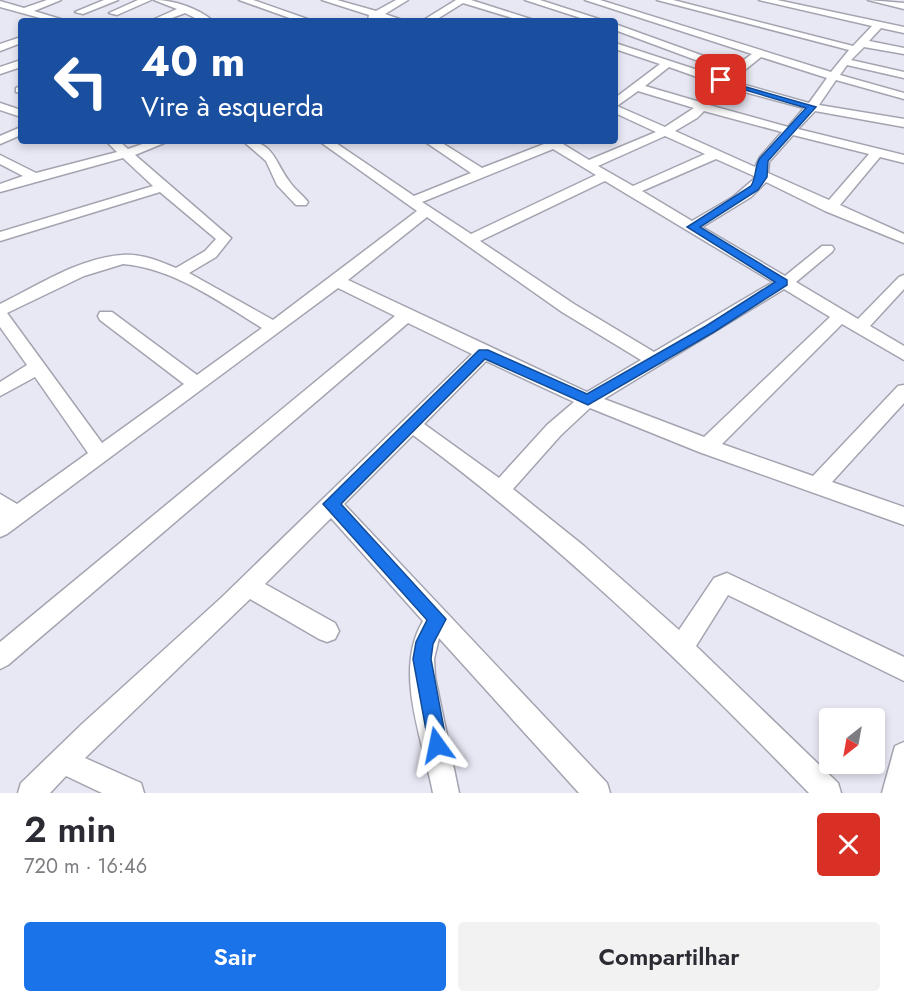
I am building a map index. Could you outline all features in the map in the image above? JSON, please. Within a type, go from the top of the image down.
[{"type":"street","points":[[0,18],[56,0]]},
{"type":"street","points":[[80,12],[113,0]]},
{"type":"street","points":[[114,13],[146,0]]},
{"type":"street","points":[[159,0],[186,9],[202,18]]},
{"type":"street","points":[[244,0],[299,18]]},
{"type":"street","points":[[327,0],[391,18]]},
{"type":"street","points":[[370,18],[403,0]]},
{"type":"street","points":[[432,18],[462,0],[522,18]]},
{"type":"street","points":[[590,0],[904,96]]},
{"type":"street","points":[[662,0],[858,46],[904,51]]},
{"type":"street","points":[[769,0],[895,14]]},
{"type":"street","points":[[873,0],[895,14],[904,30]]},
{"type":"street","points":[[536,1],[586,18]]},
{"type":"street","points":[[0,4],[51,18]]},
{"type":"street","points":[[163,18],[186,9]]},
{"type":"street","points":[[692,227],[754,188],[762,177],[762,163],[812,107],[844,61],[895,14]]},
{"type":"street","points":[[618,28],[735,71]]},
{"type":"street","points":[[620,47],[642,37]]},
{"type":"street","points":[[0,48],[18,40]]},
{"type":"street","points":[[620,47],[727,83],[812,107],[904,123]]},
{"type":"street","points":[[589,165],[665,132],[703,108],[735,71],[762,52]]},
{"type":"street","points":[[844,61],[904,75]]},
{"type":"street","points":[[618,101],[668,63]]},
{"type":"street","points":[[0,70],[18,64]]},
{"type":"street","points":[[638,87],[703,108],[904,159]]},
{"type":"street","points":[[0,106],[18,113]]},
{"type":"street","points":[[618,110],[830,208],[904,239]]},
{"type":"street","points":[[0,140],[18,132]]},
{"type":"street","points":[[115,144],[224,238],[213,251],[176,274]]},
{"type":"street","points":[[0,188],[34,177],[128,155],[156,144]]},
{"type":"street","points":[[253,144],[271,159],[282,182],[300,202]]},
{"type":"street","points":[[329,144],[568,308],[654,360]]},
{"type":"street","points":[[435,144],[481,173]]},
{"type":"street","points":[[0,528],[337,281],[419,206],[481,173],[549,144]]},
{"type":"street","points":[[553,144],[904,354]]},
{"type":"street","points":[[830,208],[877,153]]},
{"type":"street","points":[[632,191],[714,155]]},
{"type":"street","points":[[0,159],[34,177]]},
{"type":"street","points":[[470,240],[607,176]]},
{"type":"street","points":[[0,237],[162,187]]},
{"type":"street","points":[[501,489],[554,430],[588,400],[710,329],[783,282],[827,249]]},
{"type":"street","points":[[0,310],[113,260],[136,260],[176,274],[272,327]]},
{"type":"street","points":[[859,328],[904,280]]},
{"type":"street","points":[[337,281],[484,353],[588,400],[706,447],[904,516]]},
{"type":"street","points":[[0,315],[99,454]]},
{"type":"street","points":[[0,657],[408,315]]},
{"type":"street","points":[[106,316],[196,383]]},
{"type":"street","points":[[706,447],[840,317]]},
{"type":"street","points":[[31,793],[248,586],[484,353]]},
{"type":"street","points":[[0,390],[36,368]]},
{"type":"street","points":[[816,486],[904,391]]},
{"type":"street","points":[[412,424],[501,489],[583,556],[682,647],[828,793]]},
{"type":"street","points":[[0,502],[18,515]]},
{"type":"street","points":[[331,504],[597,793]]},
{"type":"street","points":[[682,647],[722,585],[727,582],[904,669]]},
{"type":"street","points":[[248,586],[327,631]]},
{"type":"street","points":[[437,619],[424,642],[422,659],[424,683],[446,793]]},
{"type":"street","points":[[894,793],[904,755]]},
{"type":"street","points":[[63,761],[131,793]]},
{"type":"route","points":[[437,745],[424,683],[422,659],[424,642],[437,619],[331,504],[484,353],[588,400],[710,329],[783,282],[692,227],[754,188],[762,177],[761,166],[764,160],[812,107],[744,89],[721,80]]}]
